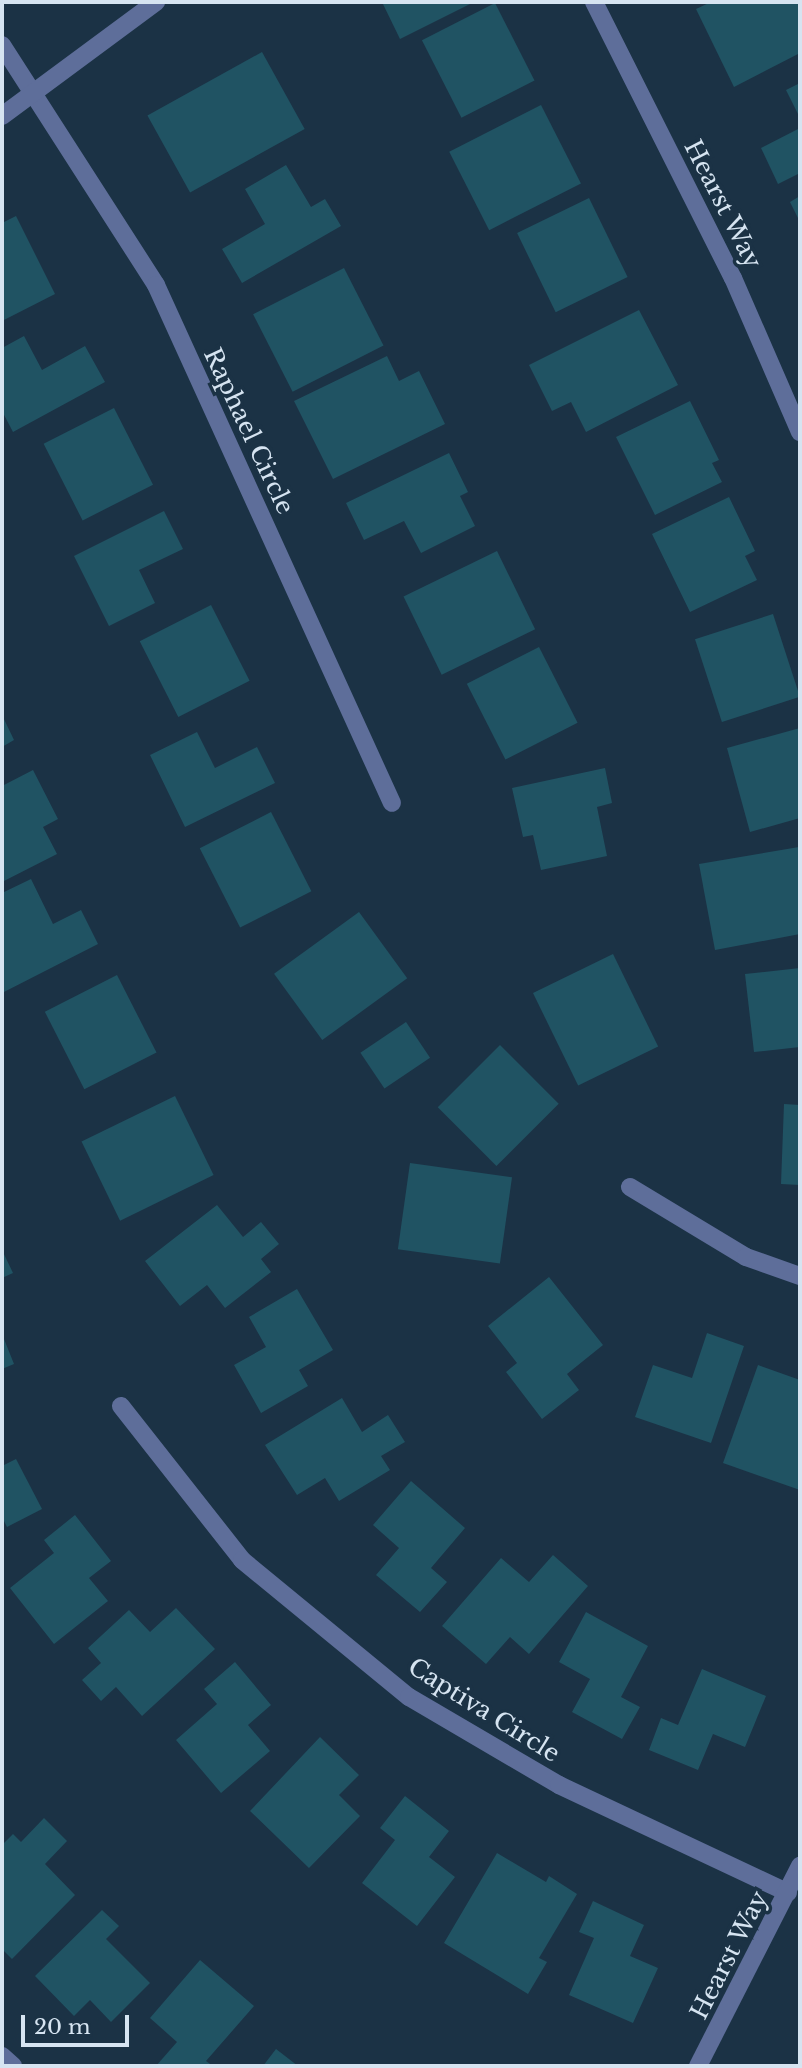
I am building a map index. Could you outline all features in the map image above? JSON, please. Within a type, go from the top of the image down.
[{"type":"street","points":[[2,116],[156,2]]},
{"type":"street","name":"Hearst Way","points":[[594,2],[733,278],[800,432]]},
{"type":"street","name":"Raphael Circle","points":[[2,45],[156,285],[392,803]]},
{"type":"street","points":[[630,1187],[746,1257],[800,1276]]},
{"type":"street","name":"Captiva Circle","points":[[121,1406],[242,1560],[409,1698],[559,1785],[788,1893]]},
{"type":"street","name":"Hearst Way","points":[[698,2066],[800,1866]]},
{"type":"street","points":[[2,2056],[13,2066]]},
{"type":"building","points":[[382,2],[474,2],[400,39]]},
{"type":"building","points":[[711,2],[800,2],[800,53],[734,87],[696,9]]},
{"type":"building","points":[[495,3],[534,81],[461,118],[422,40]]},
{"type":"building","points":[[262,52],[305,129],[190,192],[147,116]]},
{"type":"building","points":[[800,83],[800,118],[786,90]]},
{"type":"building","points":[[541,105],[581,183],[489,230],[449,152]]},
{"type":"building","points":[[800,128],[800,173],[778,184],[761,148]]},
{"type":"building","points":[[286,165],[311,207],[325,199],[341,226],[242,283],[222,249],[265,224],[245,189]]},
{"type":"building","points":[[800,196],[800,222],[790,202]]},
{"type":"building","points":[[589,198],[628,277],[556,312],[517,233]]},
{"type":"building","points":[[16,216],[55,294],[2,321],[2,223]]},
{"type":"building","points":[[344,268],[383,346],[293,392],[253,314]]},
{"type":"building","points":[[639,310],[678,385],[586,432],[571,402],[552,411],[529,365]]},
{"type":"building","points":[[24,336],[42,370],[85,346],[105,382],[13,432],[2,411],[2,348]]},
{"type":"building","points":[[387,356],[399,381],[419,371],[445,424],[333,479],[294,401]]},
{"type":"building","points":[[690,401],[719,460],[712,463],[722,482],[655,515],[616,437]]},
{"type":"building","points":[[114,408],[153,485],[83,520],[44,444]]},
{"type":"building","points":[[449,453],[468,492],[460,496],[475,526],[421,553],[404,521],[364,540],[346,503]]},
{"type":"building","points":[[729,497],[755,551],[745,556],[757,580],[690,612],[652,534]]},
{"type":"building","points":[[164,511],[183,549],[139,570],[155,603],[109,626],[74,556]]},
{"type":"building","points":[[497,551],[535,629],[442,675],[404,597]]},
{"type":"building","points":[[211,605],[250,681],[178,717],[140,641]]},
{"type":"building","points":[[773,614],[800,697],[722,722],[695,639]]},
{"type":"building","points":[[539,647],[578,723],[505,760],[467,684]]},
{"type":"building","points":[[2,715],[14,740],[2,747]]},
{"type":"building","points":[[800,728],[800,818],[750,832],[727,748]]},
{"type":"building","points":[[197,732],[215,768],[257,747],[275,783],[185,827],[150,755]]},
{"type":"building","points":[[605,768],[612,803],[597,807],[607,856],[541,870],[533,835],[523,837],[512,788]]},
{"type":"building","points":[[33,770],[58,819],[43,827],[57,854],[2,882],[2,786]]},
{"type":"building","points":[[271,812],[311,891],[240,928],[200,848]]},
{"type":"building","points":[[799,847],[800,934],[715,950],[699,864]]},
{"type":"building","points":[[31,879],[53,924],[81,910],[98,944],[2,993],[2,893]]},
{"type":"building","points":[[359,912],[407,978],[322,1040],[274,974]]},
{"type":"building","points":[[613,954],[658,1047],[578,1086],[533,993]]},
{"type":"building","points":[[800,968],[800,1047],[754,1052],[745,974]]},
{"type":"building","points":[[117,975],[156,1053],[84,1089],[45,1012]]},
{"type":"building","points":[[406,1022],[430,1058],[384,1088],[360,1053]]},
{"type":"building","points":[[500,1045],[559,1104],[496,1166],[438,1107]]},
{"type":"building","points":[[175,1096],[214,1175],[120,1221],[82,1142]]},
{"type":"building","points":[[784,1104],[800,1105],[800,1185],[781,1184]]},
{"type":"building","points":[[410,1163],[512,1177],[500,1263],[398,1249]]},
{"type":"building","points":[[217,1205],[243,1237],[261,1222],[279,1244],[261,1259],[271,1272],[225,1308],[207,1285],[180,1306],[145,1261]]},
{"type":"building","points":[[2,1250],[13,1273],[2,1278]]},
{"type":"building","points":[[549,1277],[603,1345],[567,1374],[579,1390],[542,1419],[506,1372],[517,1363],[488,1326]]},
{"type":"building","points":[[297,1289],[333,1350],[299,1370],[308,1386],[261,1413],[234,1365],[266,1347],[249,1317]]},
{"type":"building","points":[[707,1333],[744,1346],[711,1443],[635,1417],[653,1365],[692,1378]]},
{"type":"building","points":[[2,1334],[14,1364],[2,1369]]},
{"type":"building","points":[[758,1365],[800,1380],[800,1490],[723,1463]]},
{"type":"building","points":[[342,1398],[362,1432],[388,1415],[405,1442],[381,1456],[390,1470],[339,1501],[325,1478],[297,1495],[265,1445]]},
{"type":"building","points":[[16,1459],[42,1509],[7,1527],[2,1517],[2,1466]]},
{"type":"building","points":[[411,1481],[465,1528],[431,1568],[447,1582],[420,1612],[376,1575],[399,1548],[373,1525]]},
{"type":"building","points":[[75,1515],[111,1561],[89,1578],[108,1601],[54,1644],[10,1588],[54,1553],[44,1540]]},
{"type":"building","points":[[553,1555],[588,1586],[529,1654],[510,1637],[486,1664],[442,1626],[501,1558],[529,1582]]},
{"type":"building","points":[[176,1608],[215,1649],[142,1716],[116,1687],[101,1701],[82,1680],[101,1663],[88,1648],[129,1610],[150,1632]]},
{"type":"building","points":[[586,1612],[648,1646],[621,1697],[640,1707],[622,1739],[572,1712],[590,1679],[559,1662]]},
{"type":"building","points":[[235,1662],[271,1705],[248,1725],[270,1751],[221,1793],[176,1740],[217,1704],[204,1689]]},
{"type":"building","points":[[702,1669],[766,1696],[745,1747],[713,1734],[698,1770],[649,1750],[661,1718],[678,1725]]},
{"type":"building","points":[[320,1737],[359,1775],[339,1795],[360,1816],[309,1868],[250,1811]]},
{"type":"building","points":[[405,1796],[449,1831],[429,1857],[455,1877],[417,1926],[362,1883],[395,1840],[380,1828]]},
{"type":"building","points":[[44,1818],[67,1841],[45,1864],[75,1895],[12,1959],[2,1949],[2,1845],[13,1834],[21,1842]]},
{"type":"building","points":[[497,1853],[546,1882],[549,1876],[577,1894],[539,1958],[547,1962],[528,1994],[444,1943]]},
{"type":"building","points":[[593,1901],[644,1925],[630,1956],[658,1968],[633,2023],[569,1995],[594,1938],[579,1932]]},
{"type":"building","points":[[102,1910],[119,1926],[106,1939],[150,1983],[111,2022],[90,2000],[74,2016],[35,1976]]},
{"type":"building","points":[[200,1960],[254,2006],[206,2061],[213,2066],[156,2066],[177,2042],[150,2018]]},
{"type":"building","points":[[276,2049],[298,2066],[263,2066]]}]
